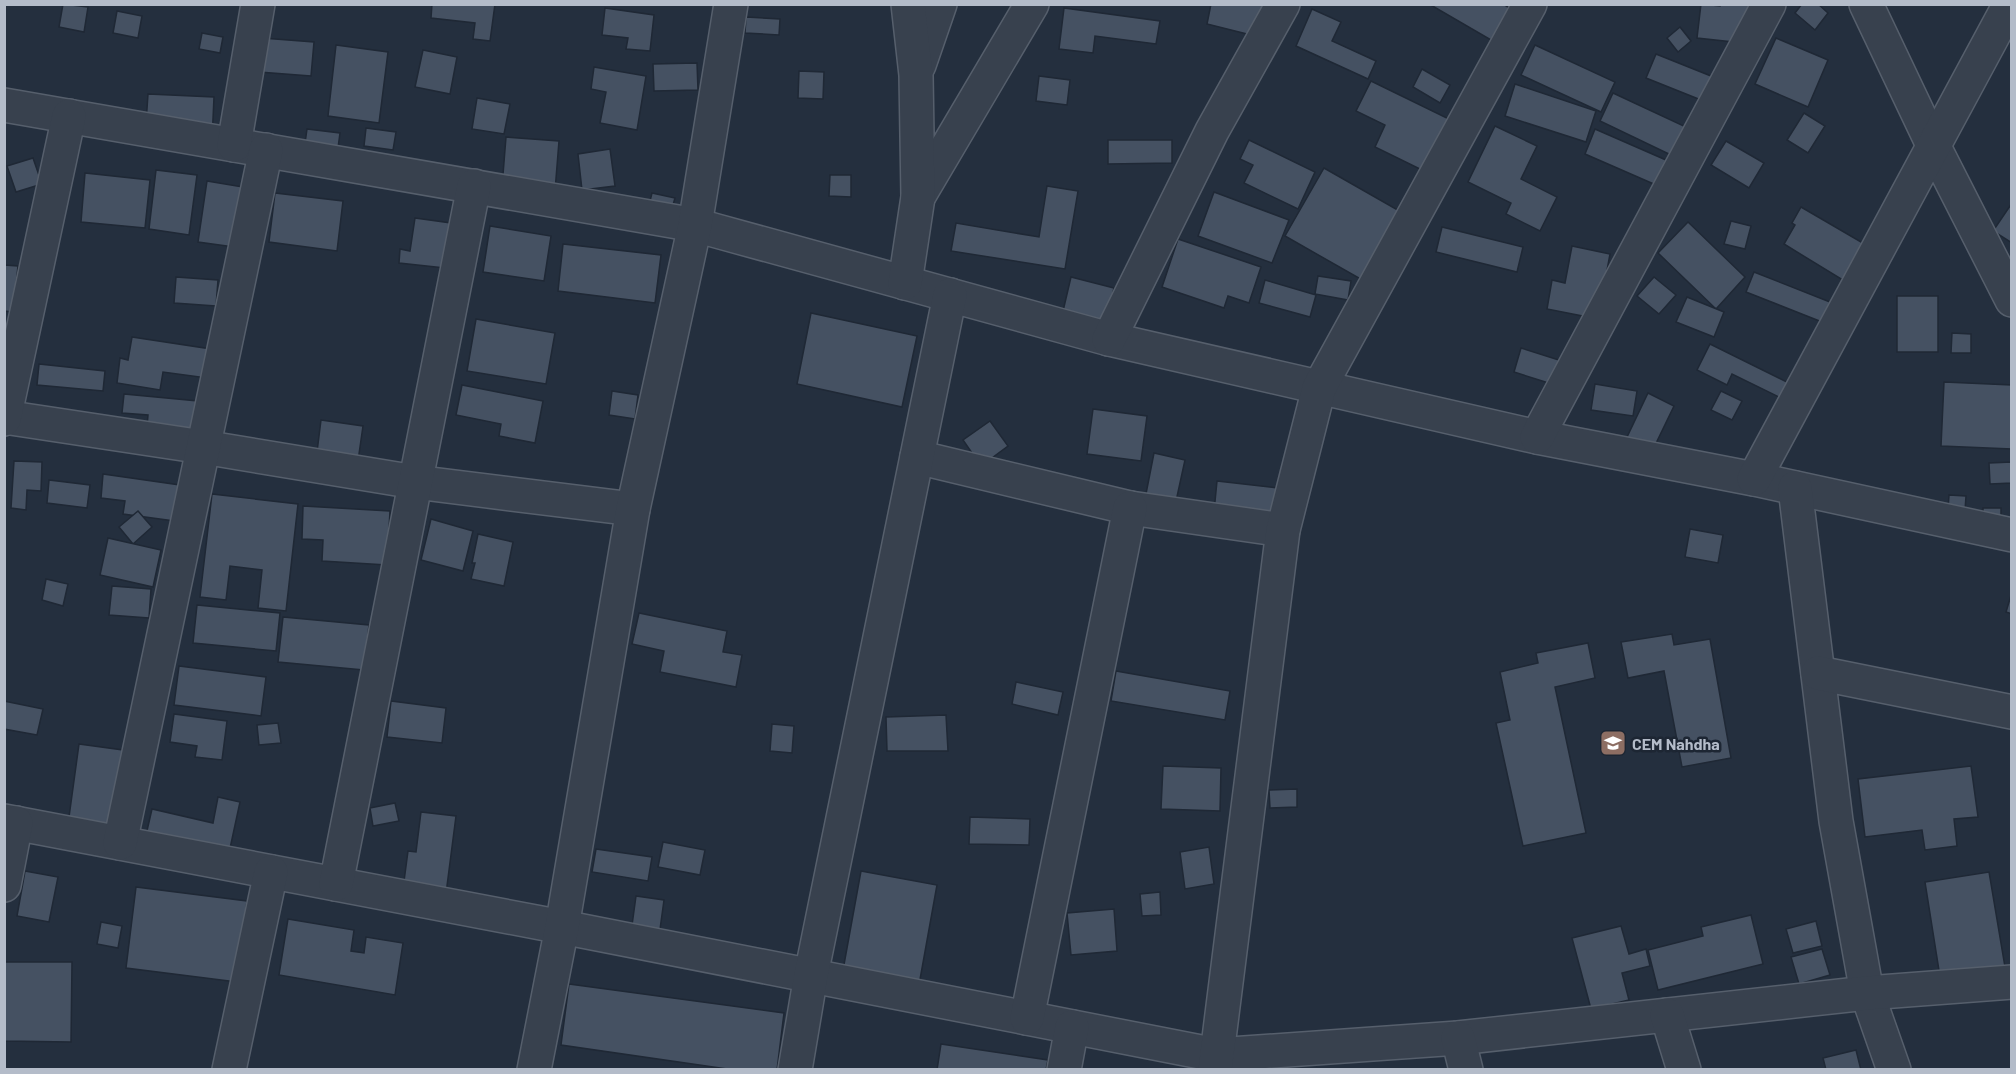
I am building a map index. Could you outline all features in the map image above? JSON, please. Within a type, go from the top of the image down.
[{"type":"street","points":[[234,145],[258,4]]},
{"type":"street","points":[[534,1070],[562,927],[633,509],[695,225],[731,4]]},
{"type":"street","points":[[905,283],[918,197],[916,75],[908,4]]},
{"type":"street","points":[[916,75],[940,4]]},
{"type":"street","points":[[918,197],[1032,4]]},
{"type":"street","points":[[1109,339],[1212,131],[1283,4]]},
{"type":"street","points":[[1216,1062],[1283,530],[1319,388],[1530,4]]},
{"type":"street","points":[[1536,437],[1769,4]]},
{"type":"street","points":[[1866,4],[1933,145],[2010,289]]},
{"type":"street","points":[[1754,479],[2010,4]]},
{"type":"street","points":[[4,105],[695,225],[1109,339],[1536,437],[1754,479],[2012,535]]},
{"type":"street","points":[[69,116],[5,418],[203,447],[415,482],[633,509]]},
{"type":"street","points":[[120,843],[266,150]]},
{"type":"street","points":[[336,884],[474,186]]},
{"type":"street","points":[[795,1070],[810,975],[950,295]]},
{"type":"street","points":[[916,457],[1130,508],[1283,530]]},
{"type":"street","points":[[1795,488],[1836,821],[1867,993],[1894,1070]]},
{"type":"street","points":[[1027,1018],[1130,508]]},
{"type":"street","points":[[1818,673],[2012,712]]},
{"type":"street","points":[[4,885],[10,822],[1027,1018],[1216,1062],[1867,993],[2012,982]]},
{"type":"street","points":[[229,1070],[271,872]]},
{"type":"street","points":[[1667,1015],[1684,1070]]},
{"type":"street","points":[[1064,1070],[1072,1027]]},
{"type":"street","points":[[1458,1038],[1466,1070]]},
{"type":"building","points":[[63,4],[88,7],[84,32],[59,27]]},
{"type":"building","points":[[432,4],[495,4],[490,41],[473,39],[475,23],[431,18]]},
{"type":"building","points":[[1211,4],[1267,4],[1259,37],[1207,24]]},
{"type":"building","points":[[1429,4],[1503,4],[1509,8],[1491,40]]},
{"type":"building","points":[[1701,4],[1720,6],[1720,4],[1756,4],[1752,44],[1697,38]]},
{"type":"building","points":[[1802,4],[1818,4],[1828,13],[1815,30],[1795,13]]},
{"type":"building","points":[[605,8],[654,15],[650,51],[626,49],[628,38],[602,35]]},
{"type":"building","points":[[1064,8],[1160,21],[1156,44],[1095,36],[1093,53],[1059,49]]},
{"type":"building","points":[[1312,9],[1341,22],[1332,41],[1376,61],[1368,79],[1296,46]]},
{"type":"building","points":[[117,11],[142,16],[138,38],[113,33]]},
{"type":"building","points":[[746,17],[780,19],[779,35],[745,33]]},
{"type":"building","points":[[1680,27],[1691,41],[1678,52],[1667,38]]},
{"type":"building","points":[[202,33],[223,37],[220,53],[199,49]]},
{"type":"building","points":[[262,38],[314,42],[311,76],[259,72]]},
{"type":"building","points":[[1776,38],[1828,60],[1808,107],[1755,84]]},
{"type":"building","points":[[336,45],[388,52],[379,123],[328,116]]},
{"type":"building","points":[[1535,45],[1615,82],[1601,112],[1521,75]]},
{"type":"building","points":[[423,50],[457,57],[450,94],[415,87]]},
{"type":"building","points":[[1656,54],[1716,78],[1706,102],[1646,78]]},
{"type":"building","points":[[697,63],[698,90],[654,91],[653,64]]},
{"type":"building","points":[[594,67],[646,76],[637,130],[600,123],[606,92],[591,89]]},
{"type":"building","points":[[1422,69],[1450,85],[1440,103],[1413,87]]},
{"type":"building","points":[[799,71],[824,72],[823,99],[798,98]]},
{"type":"building","points":[[1039,76],[1070,80],[1067,105],[1036,101]]},
{"type":"building","points":[[1371,81],[1451,120],[1426,172],[1375,147],[1385,125],[1356,111]]},
{"type":"building","points":[[1515,84],[1596,111],[1586,142],[1505,116]]},
{"type":"building","points":[[1613,93],[1686,127],[1673,156],[1600,121]]},
{"type":"building","points":[[148,94],[214,97],[212,141],[145,138]]},
{"type":"building","points":[[477,98],[510,104],[504,134],[472,129]]},
{"type":"building","points":[[1804,113],[1825,126],[1808,153],[1787,140]]},
{"type":"building","points":[[1495,126],[1537,146],[1521,179],[1557,197],[1540,231],[1506,214],[1511,203],[1468,182]]},
{"type":"building","points":[[366,128],[396,132],[393,150],[364,146]]},
{"type":"building","points":[[307,129],[340,133],[335,170],[302,165]]},
{"type":"building","points":[[1595,129],[1666,160],[1656,185],[1585,154]]},
{"type":"building","points":[[506,137],[559,141],[555,191],[502,187]]},
{"type":"building","points":[[1108,140],[1172,140],[1172,163],[1108,164]]},
{"type":"building","points":[[1249,140],[1315,172],[1298,209],[1244,183],[1253,165],[1240,159]]},
{"type":"building","points":[[1726,141],[1764,163],[1749,188],[1711,165]]},
{"type":"building","points":[[610,149],[615,186],[582,190],[578,154]]},
{"type":"building","points":[[33,158],[42,184],[16,192],[7,166]]},
{"type":"building","points":[[1324,168],[1403,213],[1364,281],[1285,236]]},
{"type":"building","points":[[156,170],[197,175],[189,235],[149,229]]},
{"type":"building","points":[[85,173],[150,180],[145,228],[81,222]]},
{"type":"building","points":[[830,175],[851,175],[851,197],[829,196]]},
{"type":"building","points":[[207,181],[243,187],[234,247],[198,242]]},
{"type":"building","points":[[1047,186],[1078,191],[1065,269],[951,251],[956,223],[1039,237]]},
{"type":"building","points":[[1214,192],[1289,220],[1272,263],[1198,236]]},
{"type":"building","points":[[275,193],[343,201],[337,251],[269,242]]},
{"type":"building","points":[[652,193],[675,198],[669,219],[647,213]]},
{"type":"building","points":[[2012,203],[2012,243],[1993,231]]},
{"type":"building","points":[[1801,207],[1868,246],[1846,282],[1784,244],[1795,225],[1792,223]]},
{"type":"building","points":[[415,218],[451,223],[445,268],[399,263],[400,249],[410,251]]},
{"type":"building","points":[[1731,221],[1751,226],[1745,249],[1724,244]]},
{"type":"building","points":[[1688,222],[1745,277],[1716,309],[1658,253]]},
{"type":"building","points":[[490,226],[551,236],[544,281],[483,272]]},
{"type":"building","points":[[1442,227],[1523,247],[1517,272],[1436,252]]},
{"type":"building","points":[[1178,239],[1261,267],[1249,303],[1228,296],[1224,308],[1162,287]]},
{"type":"building","points":[[563,244],[661,255],[655,303],[558,291]]},
{"type":"building","points":[[1572,246],[1610,254],[1598,319],[1547,309],[1552,280],[1565,283]]},
{"type":"building","points":[[4,265],[18,266],[13,312],[4,311]]},
{"type":"building","points":[[1754,272],[1830,302],[1822,322],[1746,292]]},
{"type":"building","points":[[1318,276],[1351,281],[1348,300],[1315,294]]},
{"type":"building","points":[[176,277],[218,280],[216,306],[174,303]]},
{"type":"building","points":[[1071,277],[1114,288],[1100,351],[1056,341]]},
{"type":"building","points":[[1654,277],[1676,295],[1659,314],[1637,296]]},
{"type":"building","points":[[1265,280],[1316,295],[1310,317],[1259,303]]},
{"type":"building","points":[[1897,296],[1938,296],[1938,352],[1897,352]]},
{"type":"building","points":[[1687,297],[1724,312],[1714,337],[1676,322]]},
{"type":"building","points":[[811,313],[917,336],[902,407],[797,384]]},
{"type":"building","points":[[476,319],[555,333],[546,384],[467,371]]},
{"type":"building","points":[[1952,333],[1971,334],[1971,353],[1951,353]]},
{"type":"building","points":[[132,337],[211,349],[207,378],[163,372],[160,390],[117,383],[120,358],[128,360]]},
{"type":"building","points":[[1710,344],[1791,384],[1783,399],[1732,374],[1727,385],[1697,370]]},
{"type":"building","points":[[1521,348],[1562,361],[1555,385],[1514,372]]},
{"type":"building","points":[[39,364],[105,371],[103,391],[37,385]]},
{"type":"building","points":[[1944,382],[2012,385],[2012,449],[1941,446]]},
{"type":"building","points":[[1595,384],[1637,391],[1633,416],[1591,410]]},
{"type":"building","points":[[462,385],[543,401],[535,443],[499,436],[501,424],[456,415]]},
{"type":"building","points":[[612,391],[638,395],[635,419],[609,415]]},
{"type":"building","points":[[1721,391],[1742,401],[1732,420],[1711,410]]},
{"type":"building","points":[[1648,393],[1674,406],[1644,468],[1618,456]]},
{"type":"building","points":[[124,394],[198,401],[193,456],[145,451],[148,415],[122,413]]},
{"type":"building","points":[[1093,409],[1147,416],[1141,461],[1087,454]]},
{"type":"building","points":[[321,420],[363,426],[355,482],[314,476]]},
{"type":"building","points":[[990,421],[1008,446],[981,466],[963,440]]},
{"type":"building","points":[[1154,453],[1185,460],[1173,515],[1143,509]]},
{"type":"building","points":[[14,461],[42,462],[41,491],[27,490],[26,510],[11,508]]},
{"type":"building","points":[[2012,462],[2012,483],[1990,484],[1989,463]]},
{"type":"building","points":[[103,474],[187,486],[182,522],[123,514],[125,501],[101,498]]},
{"type":"building","points":[[49,480],[90,485],[87,508],[47,503]]},
{"type":"building","points":[[1217,481],[1278,488],[1273,538],[1212,532]]},
{"type":"building","points":[[212,494],[298,504],[286,611],[258,608],[262,570],[230,566],[226,600],[200,597]]},
{"type":"building","points":[[1949,495],[1966,496],[1964,525],[1947,524]]},
{"type":"building","points":[[303,506],[390,511],[387,565],[322,561],[323,540],[302,539]]},
{"type":"building","points":[[1983,508],[2001,508],[2001,530],[1983,530]]},
{"type":"building","points":[[138,511],[152,527],[133,544],[119,527]]},
{"type":"building","points":[[431,519],[473,531],[463,571],[421,560]]},
{"type":"building","points":[[1690,529],[1723,535],[1718,563],[1685,557]]},
{"type":"building","points":[[478,534],[513,542],[504,586],[471,579]]},
{"type":"building","points":[[108,538],[161,550],[153,587],[100,575]]},
{"type":"building","points":[[46,579],[68,584],[63,606],[42,600]]},
{"type":"building","points":[[112,586],[151,589],[149,618],[109,615]]},
{"type":"building","points":[[2012,592],[2012,614],[2006,612]]},
{"type":"building","points":[[197,605],[280,613],[276,651],[193,643]]},
{"type":"building","points":[[639,613],[727,631],[723,652],[742,655],[736,687],[660,672],[664,651],[632,644]]},
{"type":"building","points":[[283,617],[369,625],[364,670],[278,662]]},
{"type":"building","points":[[1672,634],[1674,645],[1710,639],[1731,758],[1682,767],[1664,671],[1628,678],[1621,642]]},
{"type":"building","points":[[1588,643],[1595,678],[1555,687],[1586,833],[1523,846],[1496,723],[1510,720],[1500,672],[1538,663],[1536,653]]},
{"type":"building","points":[[179,666],[266,677],[261,716],[174,705]]},
{"type":"building","points":[[1116,671],[1230,691],[1225,720],[1111,701]]},
{"type":"building","points":[[1016,682],[1063,692],[1058,715],[1012,704]]},
{"type":"building","points":[[4,701],[43,709],[37,735],[4,729]]},
{"type":"building","points":[[391,701],[446,708],[442,743],[387,737]]},
{"type":"building","points":[[174,714],[227,721],[222,760],[195,757],[197,746],[170,742]]},
{"type":"building","points":[[946,715],[948,751],[887,751],[886,717]]},
{"type":"building","points":[[278,723],[281,743],[259,745],[257,725]]},
{"type":"building","points":[[772,724],[794,726],[792,753],[770,751]]},
{"type":"building","points":[[79,744],[123,750],[110,845],[66,839]]},
{"type":"building","points":[[1163,766],[1221,768],[1220,811],[1161,809]]},
{"type":"building","points":[[1971,766],[1978,817],[1954,819],[1957,846],[1925,850],[1922,830],[1865,837],[1858,779]]},
{"type":"building","points":[[1297,789],[1297,807],[1270,808],[1269,790]]},
{"type":"building","points":[[218,797],[240,802],[226,867],[143,848],[152,809],[213,823]]},
{"type":"building","points":[[395,803],[399,821],[373,826],[370,808]]},
{"type":"building","points":[[421,812],[456,816],[444,909],[401,904],[408,851],[416,852]]},
{"type":"building","points":[[970,817],[1030,819],[1029,845],[969,844]]},
{"type":"building","points":[[663,842],[705,850],[700,875],[658,867]]},
{"type":"building","points":[[1209,847],[1214,884],[1185,889],[1180,852]]},
{"type":"building","points":[[596,849],[652,857],[648,881],[592,872]]},
{"type":"building","points":[[25,871],[58,877],[49,922],[17,916]]},
{"type":"building","points":[[861,871],[937,885],[919,985],[843,970]]},
{"type":"building","points":[[1989,872],[2006,973],[1941,983],[1925,882]]},
{"type":"building","points":[[136,887],[247,901],[237,982],[126,968]]},
{"type":"building","points":[[1160,892],[1161,915],[1142,916],[1140,894]]},
{"type":"building","points":[[636,896],[664,900],[658,944],[630,940]]},
{"type":"building","points":[[1114,909],[1117,951],[1071,955],[1067,913]]},
{"type":"building","points":[[1751,915],[1763,964],[1658,990],[1648,950],[1703,936],[1701,927]]},
{"type":"building","points":[[288,919],[354,930],[351,951],[364,953],[366,937],[403,943],[395,995],[279,975]]},
{"type":"building","points":[[1816,921],[1822,946],[1793,953],[1786,929]]},
{"type":"building","points":[[101,922],[122,926],[118,948],[97,944]]},
{"type":"building","points":[[1621,926],[1629,954],[1646,949],[1650,966],[1622,973],[1629,1000],[1591,1009],[1572,938]]},
{"type":"building","points":[[1822,949],[1830,975],[1799,984],[1791,957]]},
{"type":"building","points":[[4,962],[72,962],[71,1042],[4,1041]]},
{"type":"building","points":[[569,984],[784,1013],[777,1070],[734,1070],[561,1045]]},
{"type":"building","points":[[941,1044],[1048,1060],[1046,1070],[937,1070]]},
{"type":"building","points":[[1856,1050],[1861,1070],[1826,1070],[1823,1058]]},
{"type":"place","name":"CEM Nahdha","points":[[1613,743]]}]
